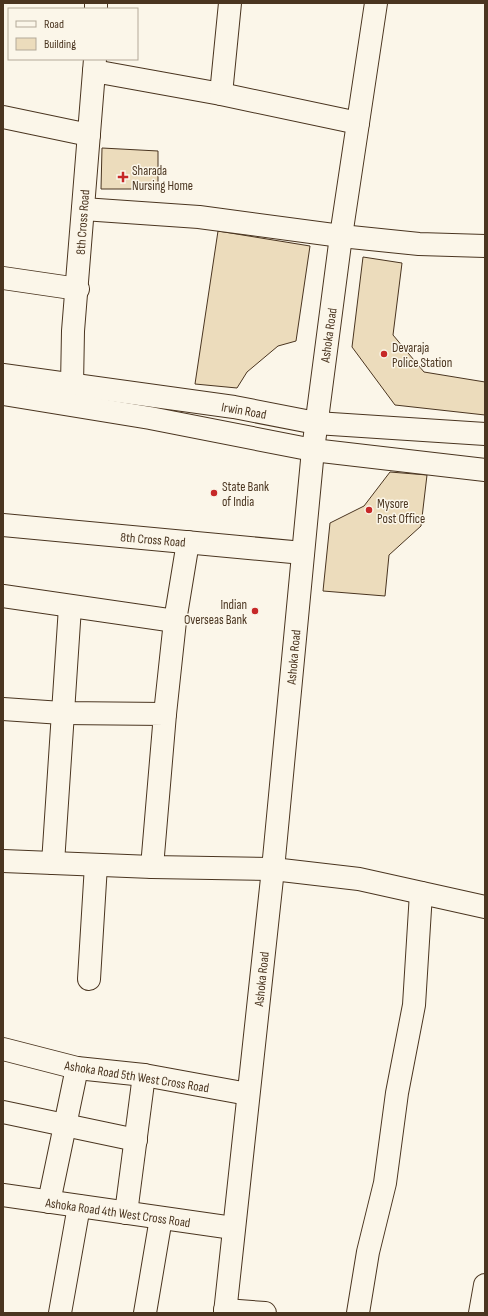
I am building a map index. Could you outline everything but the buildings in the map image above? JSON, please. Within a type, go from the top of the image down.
[{"type":"street","points":[[221,94],[230,3]]},
{"type":"street","name":"Ashoka Road","points":[[225,1312],[273,869],[312,450],[341,236],[376,3]]},
{"type":"street","points":[[94,65],[358,123]]},
{"type":"street","name":"8th Cross Road","points":[[72,385],[73,331],[78,289],[94,65]]},
{"type":"street","points":[[3,117],[89,135]]},
{"type":"street","points":[[83,209],[199,217],[341,236],[419,244],[485,246]]},
{"type":"street","points":[[3,278],[78,289]]},
{"type":"street","name":"Irwin Road","points":[[3,375],[234,407],[316,423],[485,434]]},
{"type":"street","name":"Irwin Road","points":[[3,394],[150,418],[312,450],[485,470]]},
{"type":"street","name":"8th Cross Road","points":[[3,525],[303,553]]},
{"type":"street","points":[[152,867],[165,714],[176,621],[188,542]]},
{"type":"street","points":[[3,596],[70,607],[176,621]]},
{"type":"street","points":[[53,863],[70,607]]},
{"type":"street","points":[[3,709],[62,713],[165,714]]},
{"type":"street","points":[[3,861],[152,867],[273,869],[359,879],[485,907]]},
{"type":"street","points":[[89,979],[96,865]]},
{"type":"street","points":[[358,1313],[368,1252],[385,1183],[397,1093],[414,1005],[421,893]]},
{"type":"street","name":"Ashoka Road 5th West Cross Road","points":[[3,1049],[77,1068],[144,1075],[248,1094]]},
{"type":"street","points":[[49,1202],[77,1068]]},
{"type":"street","points":[[126,1213],[144,1075]]},
{"type":"street","points":[[3,1112],[66,1124],[136,1140]]},
{"type":"street","name":"Ashoka Road 4th West Cross Road","points":[[3,1195],[233,1228]]},
{"type":"street","points":[[60,1313],[79,1206]]},
{"type":"street","points":[[145,1313],[161,1218]]},
{"type":"street","points":[[480,1313],[485,1285]]},
{"type":"street","points":[[225,1312],[264,1313]]},
{"type":"place","name":"Sharada Nursing Home","points":[[123,177]]},
{"type":"place","name":"Devaraja Police Station","points":[[384,354]]},
{"type":"place","name":"State Bank of India","points":[[214,493]]},
{"type":"place","name":"Mysore Post Office","points":[[369,510]]},
{"type":"place","name":"Indian Overseas Bank","points":[[255,611]]}]
